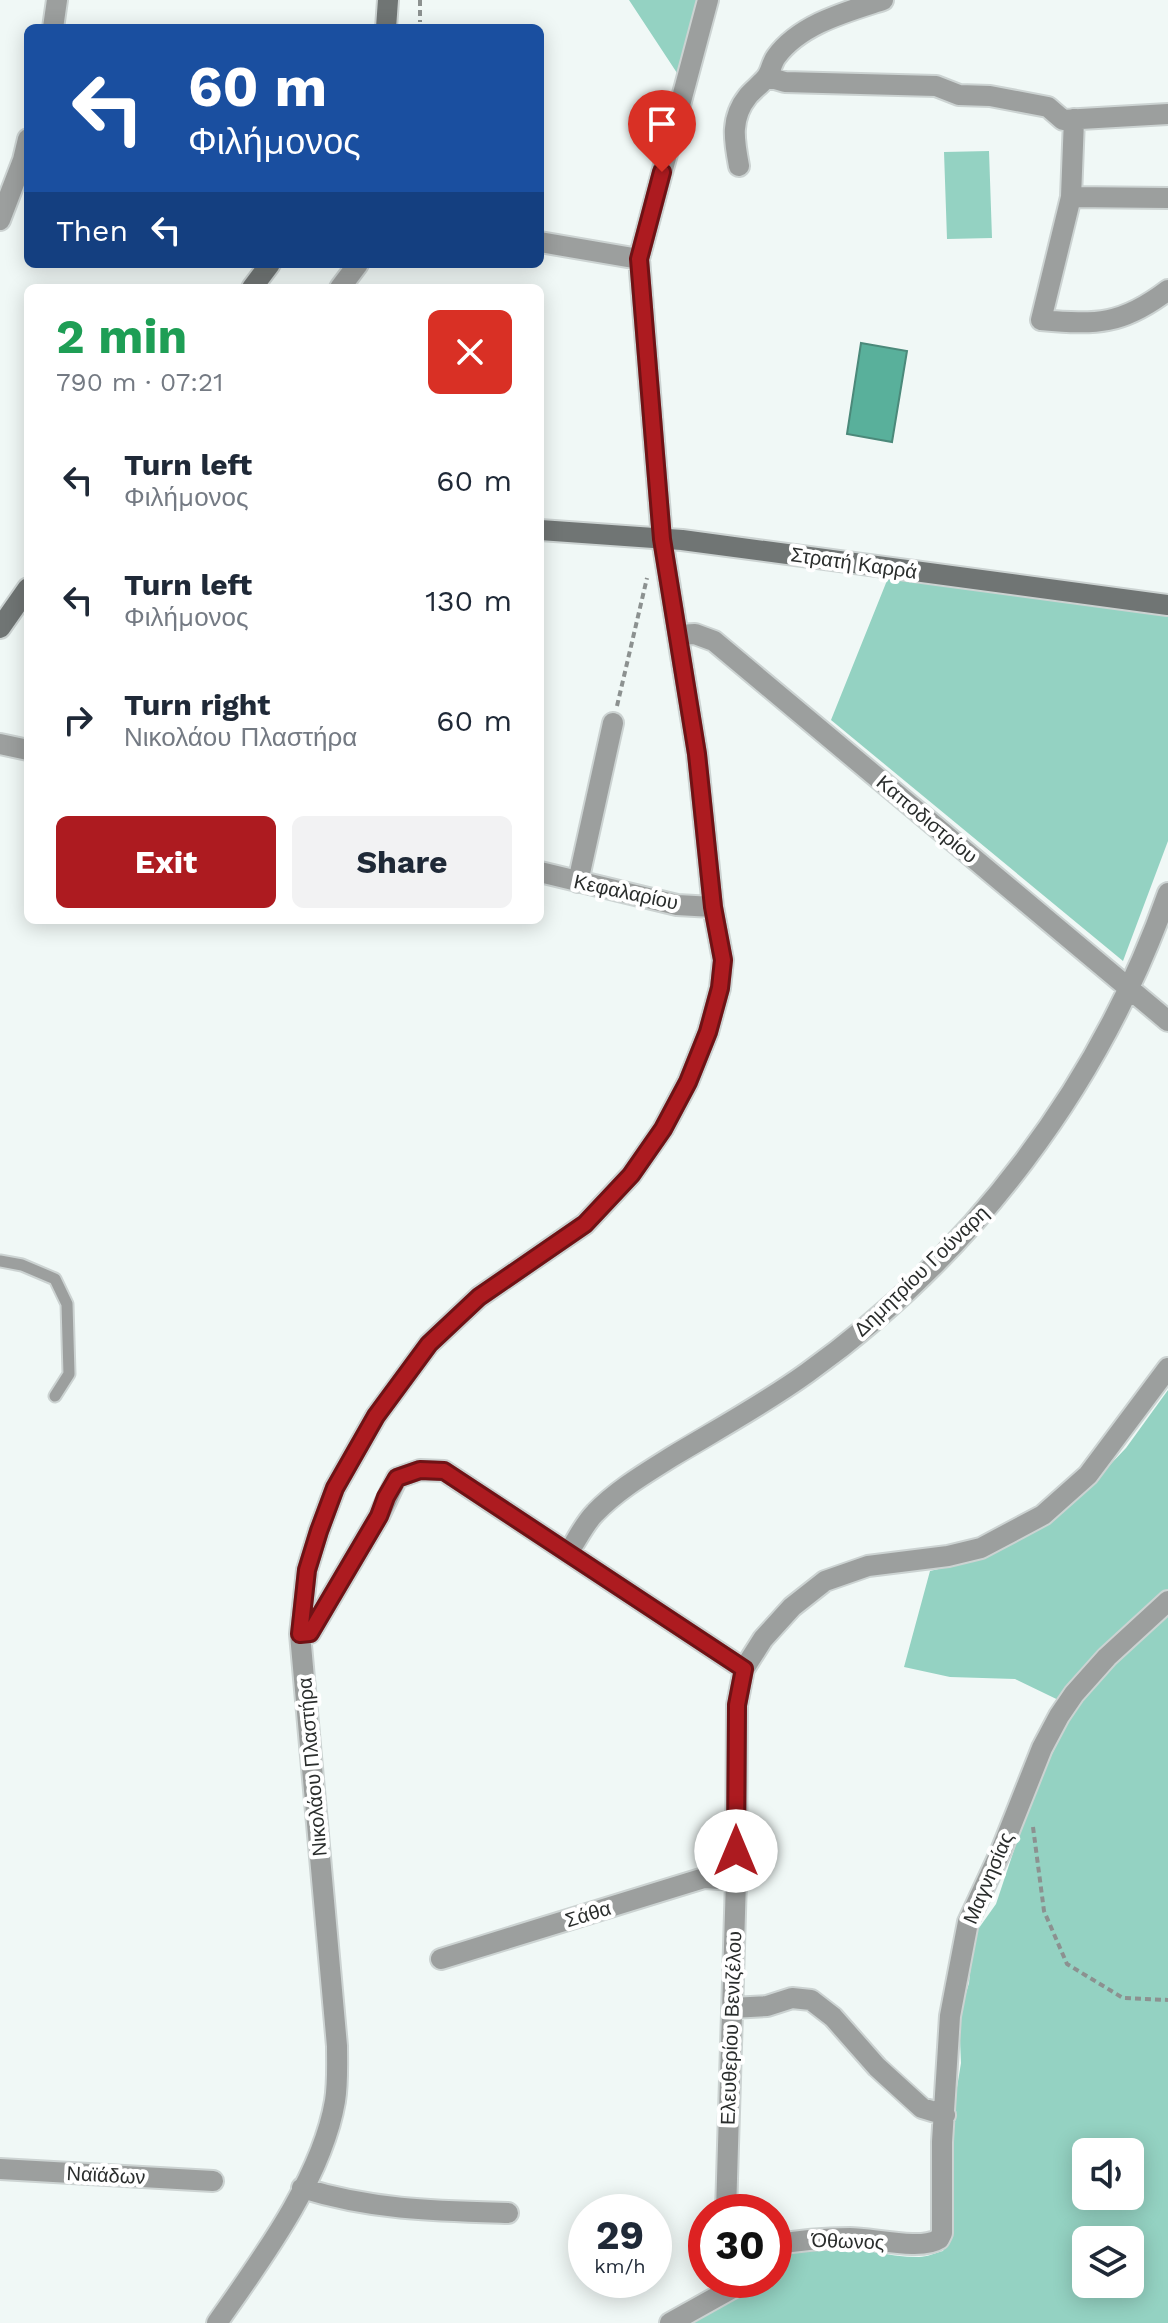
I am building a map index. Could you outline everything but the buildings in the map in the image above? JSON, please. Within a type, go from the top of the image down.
[{"type":"street","points":[[54,24],[57,0]]},
{"type":"street","points":[[386,24],[388,0]]},
{"type":"street","name":"Νικολάου Πλαστήρα","points":[[217,2323],[268,2250],[302,2188],[323,2147],[336,2100],[337,2046],[300,1634],[307,1570],[335,1488],[376,1416],[429,1344],[479,1297],[585,1224],[631,1175],[663,1129],[697,1062],[720,988],[723,960],[713,907],[697,754],[662,539],[639,259],[708,0]]},
{"type":"street","points":[[739,166],[734,137],[735,114],[768,77],[774,59],[796,37],[837,16],[883,0]]},
{"type":"street","points":[[768,77],[785,82],[936,86],[959,95],[990,96],[1048,107],[1063,120],[1168,114]]},
{"type":"street","points":[[1074,119],[1071,197],[1041,320],[1105,322],[1150,305],[1168,290]]},
{"type":"street","points":[[0,220],[24,156]]},
{"type":"street","points":[[1071,197],[1168,198]]},
{"type":"street","points":[[544,243],[639,259]]},
{"type":"street","name":"Στρατή Καρρά","points":[[544,530],[662,539],[1168,605]]},
{"type":"street","points":[[0,628],[24,594]]},
{"type":"street","name":"Καποδιστρίου","points":[[678,635],[695,634],[714,641],[1168,1021]]},
{"type":"street","points":[[578,882],[613,723]]},
{"type":"street","points":[[0,744],[24,749]]},
{"type":"street","name":"Κεφαλαρίου","points":[[544,873],[677,905],[713,907]]},
{"type":"street","name":"Δημητρίου Γούναρη","points":[[568,1553],[594,1514],[640,1477],[805,1375],[874,1323],[986,1210],[1028,1158],[1077,1087],[1130,989],[1168,893]]},
{"type":"street","name":"Ελευθερίου Βενιζέλου","points":[[727,2194],[736,1880],[737,1705],[744,1669],[763,1639],[792,1607],[825,1581],[868,1566],[948,1556],[981,1548],[1043,1515],[1088,1475],[1168,1368]]},
{"type":"street","points":[[300,1634],[310,1633],[379,1516],[397,1478],[420,1470],[444,1471],[744,1669]]},
{"type":"street","name":"Μαγνησίας","points":[[923,2244],[934,2243],[942,2233],[942,2142],[950,2016],[968,1922],[1001,1851],[1047,1735],[1074,1694],[1107,1657],[1168,1601]]},
{"type":"street","name":"Σάθα","points":[[441,1959],[704,1878],[736,1880]]},
{"type":"street","points":[[732,2008],[767,2006],[792,1998],[811,2000],[833,2017],[877,2067],[922,2108],[945,2115]]},
{"type":"street","name":"Ναϊάδων","points":[[0,2169],[213,2181]]},
{"type":"street","points":[[302,2188],[327,2196],[408,2211],[508,2213]]},
{"type":"street","name":"Όθωνος","points":[[792,2241],[855,2238],[923,2244]]},
{"type":"street","points":[[670,2323],[715,2298]]},
{"type":"lane","points":[[0,1261],[22,1265],[55,1279],[67,1304],[69,1374],[55,1396]]},
{"type":"path","points":[[420,0],[420,22]]},
{"type":"path","points":[[613,723],[648,577]]},
{"type":"path","points":[[1023,1794],[1035,1832],[1044,1911],[1067,1964],[1123,1998],[1168,2000]]},
{"type":"shaded area","points":[[629,0],[698,0],[679,76]]},
{"type":"shaded area","points":[[989,151],[992,238],[947,239],[944,152]]},
{"type":"shaded area","points":[[861,343],[907,351],[892,442],[847,434]]},
{"type":"shaded area","points":[[888,578],[1168,614],[1168,841],[1123,961],[831,720]]},
{"type":"shaded area","points":[[1168,1390],[1168,2323],[684,2323],[728,2298],[792,2298],[792,2250],[826,2246],[919,2257],[943,2251],[950,2236],[950,2130],[961,2063],[959,2017],[969,1983],[974,1935],[996,1904],[1034,1790],[1075,1708],[1015,1679],[950,1677],[904,1667],[930,1571],[986,1558],[1031,1532],[1084,1492],[1126,1448]]},
{"type":"route","points":[[662,172],[639,259],[662,539],[697,754],[713,907],[723,960],[720,988],[708,1032],[688,1082],[663,1129],[631,1175],[585,1224],[479,1297],[429,1344],[376,1416],[335,1488],[319,1531],[307,1570],[300,1634],[310,1633],[379,1516],[397,1478],[420,1470],[444,1471],[744,1669],[737,1705],[736,1851]]}]
